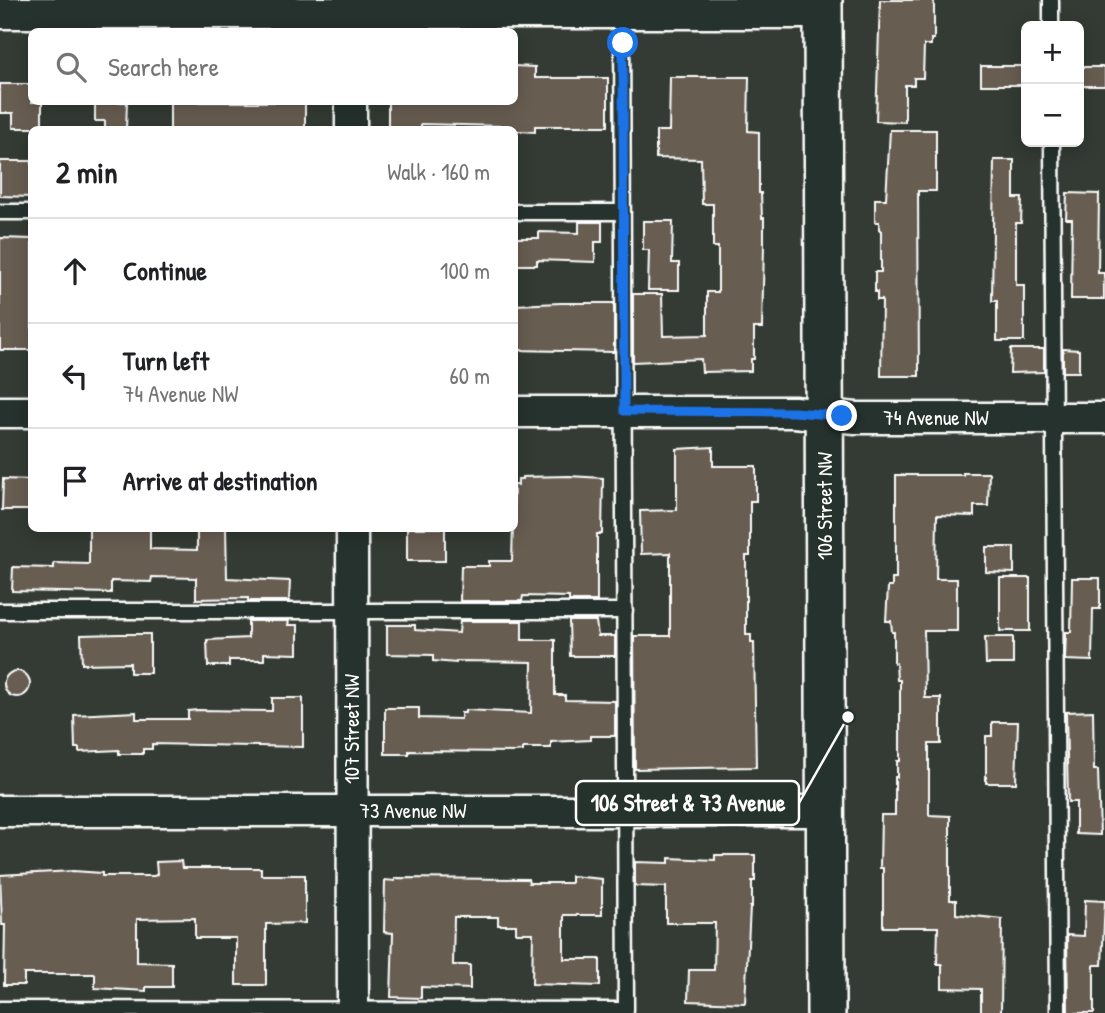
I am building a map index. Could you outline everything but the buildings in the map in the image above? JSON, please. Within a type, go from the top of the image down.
[{"type":"street","points":[[0,13],[351,15],[622,6],[823,6]]},
{"type":"street","name":"106 Street NW","points":[[823,6],[826,1013]]},
{"type":"street","points":[[351,105],[351,126]]},
{"type":"street","points":[[0,412],[28,412]]},
{"type":"street","name":"74 Avenue NW","points":[[518,412],[824,414],[856,418],[1105,418]]},
{"type":"street","name":"107 Street NW","points":[[352,532],[353,1011]]},
{"type":"street","name":"73 Avenue NW","points":[[0,811],[826,811]]},
{"type":"lane","points":[[1051,0],[1051,21]]},
{"type":"lane","points":[[0,1009],[626,1012],[622,6]]},
{"type":"lane","points":[[1052,147],[1058,1013]]},
{"type":"lane","points":[[0,212],[28,212]]},
{"type":"lane","points":[[518,212],[623,212]]},
{"type":"lane","points":[[0,611],[625,611]]},
{"type":"place","name":"106 Street & 73 Avenue","points":[[848,717]]},
{"type":"route","points":[[623,43],[624,411],[794,412],[842,416]]}]
